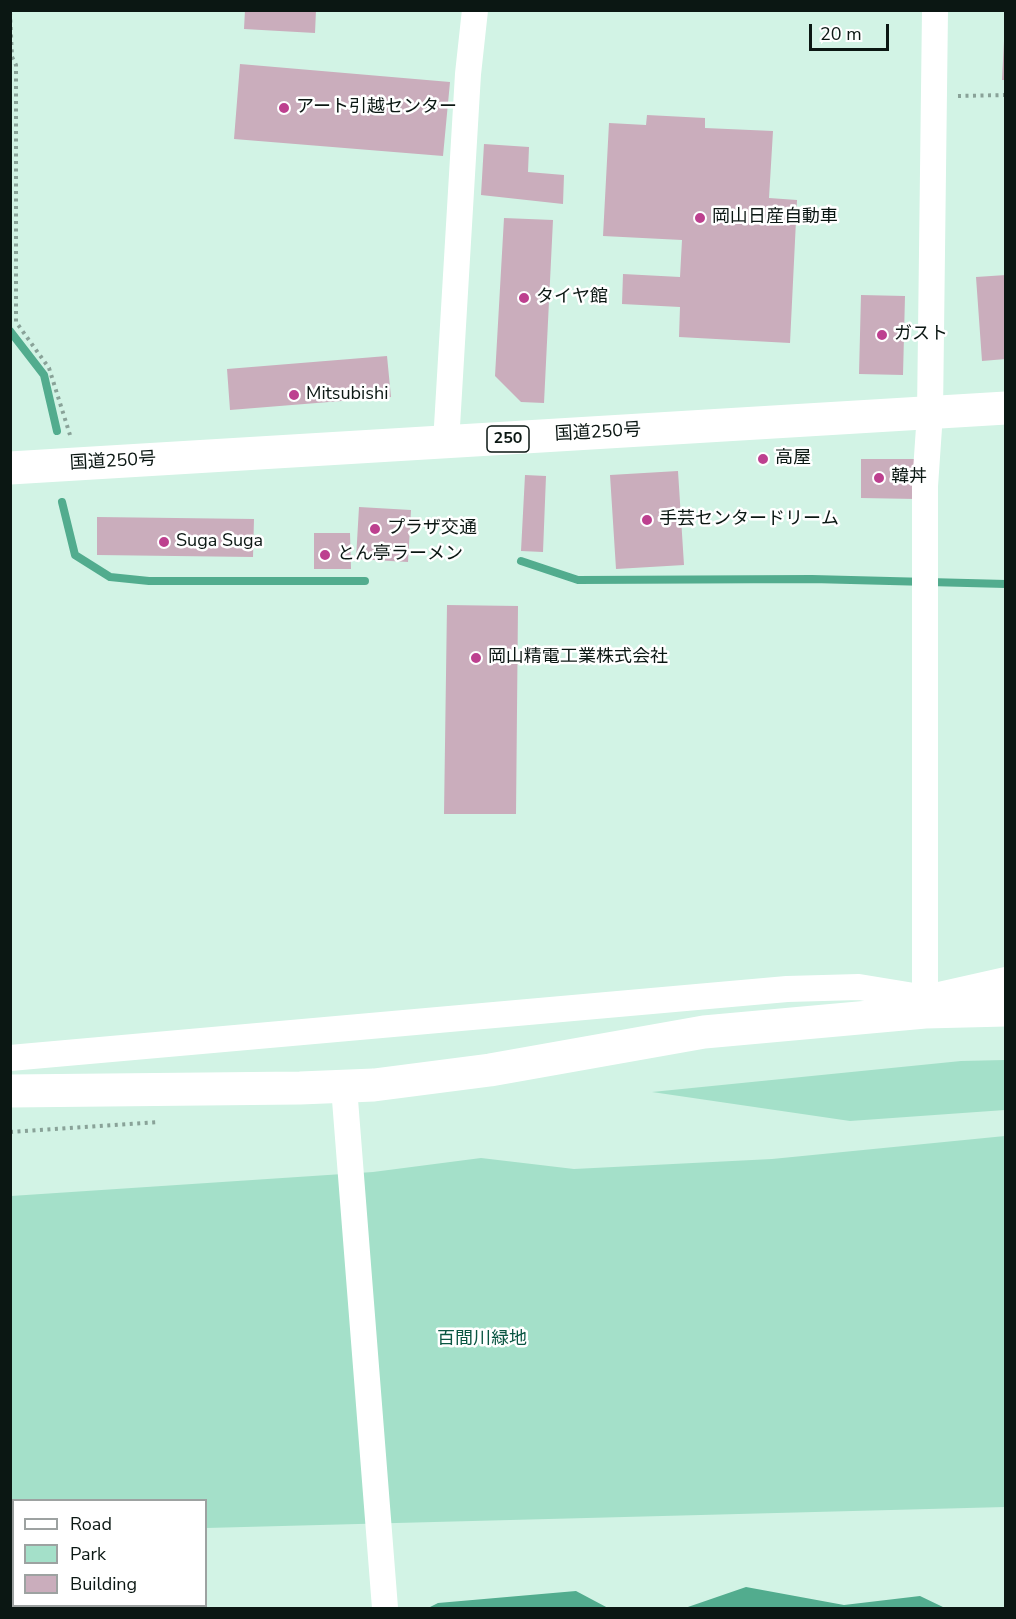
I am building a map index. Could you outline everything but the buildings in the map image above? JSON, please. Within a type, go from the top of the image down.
[{"type":"main road","name":"国道250号","points":[[10,468],[1005,408]]},
{"type":"main road","points":[[10,1091],[344,1087],[490,1070],[704,1032],[925,1005],[1005,1010]]},
{"type":"street","points":[[446,442],[468,74],[475,10]]},
{"type":"street","points":[[925,1005],[925,486],[930,413],[935,10]]},
{"type":"street","points":[[10,1058],[787,989],[859,987],[925,1005],[1005,980]]},
{"type":"street","points":[[344,1087],[385,1608]]},
{"type":"path","points":[[10,12],[12,57],[16,65],[16,322],[49,368],[72,439]]},
{"type":"path","points":[[934,96],[1005,95]]},
{"type":"green space","points":[[1005,1060],[1005,1110],[850,1121],[652,1092],[961,1061]]},
{"type":"green space","name":"百間川緑地","points":[[1005,1136],[1005,1507],[207,1528],[207,1499],[12,1499],[11,1534],[11,1196],[373,1172],[481,1158],[574,1169],[772,1159]]},
{"type":"shaded area","points":[[746,1587],[844,1605],[920,1596],[945,1608],[685,1608]]},
{"type":"shaded area","points":[[576,1591],[608,1608],[428,1608],[438,1603]]},
{"type":"waterway","points":[[10,331],[44,375],[57,431]]},
{"type":"waterway","points":[[62,502],[75,555],[110,577],[149,581],[365,581]]},
{"type":"waterway","points":[[521,561],[578,580],[812,579],[1006,584]]},
{"type":"place","name":"アート引越センター","points":[[284,108]]},
{"type":"place","name":"岡山日産自動車","points":[[700,218]]},
{"type":"place","name":"タイヤ館","points":[[524,298]]},
{"type":"place","name":"ガスト","points":[[882,335]]},
{"type":"place","name":"Mitsubishi","points":[[294,395]]},
{"type":"place","name":"高屋","points":[[763,459]]},
{"type":"place","name":"韓丼","points":[[879,478]]},
{"type":"place","name":"手芸センタードリーム","points":[[647,520]]},
{"type":"place","name":"プラザ交通","points":[[375,529]]},
{"type":"place","name":"Suga Suga","points":[[164,542]]},
{"type":"place","name":"とん亭ラーメン","points":[[325,555]]},
{"type":"place","name":"岡山精電工業株式会社","points":[[476,658]]}]
